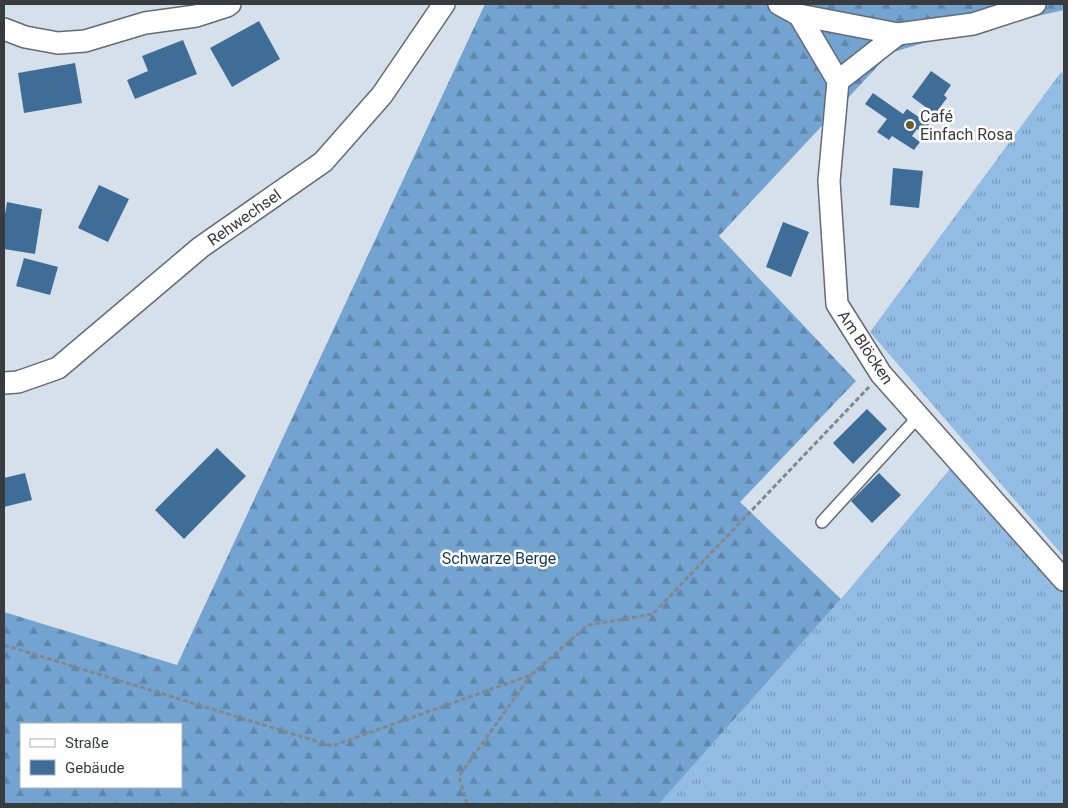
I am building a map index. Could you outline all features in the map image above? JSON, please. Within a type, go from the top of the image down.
[{"type":"street","points":[[4,29],[25,37],[58,43],[85,41],[145,24],[196,16],[230,4]]},
{"type":"street","name":"Rehwechsel","points":[[4,383],[18,382],[58,368],[201,247],[323,162],[382,95],[444,4]]},
{"type":"street","points":[[779,4],[799,15],[898,34],[973,24],[1035,4]]},
{"type":"street","points":[[799,15],[838,81],[898,34]]},
{"type":"street","name":"Am Blöcken","points":[[838,81],[830,180],[837,304],[881,374],[1064,580]]},
{"type":"lane","points":[[822,522],[919,416]]},
{"type":"path","points":[[467,804],[459,776],[531,675],[588,625],[653,614],[881,374]]},
{"type":"path","points":[[4,645],[332,746],[531,675]]},
{"type":"green space","name":"Schwarze Berge","points":[[485,4],[1064,4],[1064,10],[947,36],[890,53],[719,236],[856,381],[740,502],[841,599],[659,804],[4,804],[4,612],[177,665]]},
{"type":"green space","points":[[1061,72],[1064,74],[1064,557],[870,332]]},
{"type":"green space","points":[[955,463],[1064,586],[1064,804],[659,804],[841,599]]},
{"type":"building","points":[[259,21],[280,59],[232,87],[210,48]]},
{"type":"building","points":[[183,40],[197,74],[135,99],[127,80],[148,71],[142,56]]},
{"type":"building","points":[[75,63],[82,103],[24,113],[18,73]]},
{"type":"building","points":[[931,71],[951,85],[944,95],[947,98],[935,114],[912,97]]},
{"type":"building","points":[[873,93],[903,114],[907,109],[929,124],[924,133],[917,129],[912,136],[920,142],[914,150],[892,136],[889,140],[877,132],[887,119],[865,104]]},
{"type":"building","points":[[893,168],[923,171],[919,208],[890,205]]},
{"type":"building","points":[[99,185],[129,199],[108,242],[78,228]]},
{"type":"building","points":[[7,202],[42,209],[35,254],[4,249],[4,220]]},
{"type":"building","points":[[783,222],[809,232],[791,277],[766,267]]},
{"type":"building","points":[[24,258],[58,267],[50,295],[16,286]]},
{"type":"building","points":[[867,409],[887,429],[853,464],[833,443]]},
{"type":"building","points":[[217,448],[246,476],[184,539],[155,510]]},
{"type":"building","points":[[25,473],[32,500],[4,507],[4,478]]},
{"type":"building","points":[[879,473],[901,495],[872,523],[851,501]]},
{"type":"place","name":"Café Einfach Rosa","points":[[910,125]]}]
